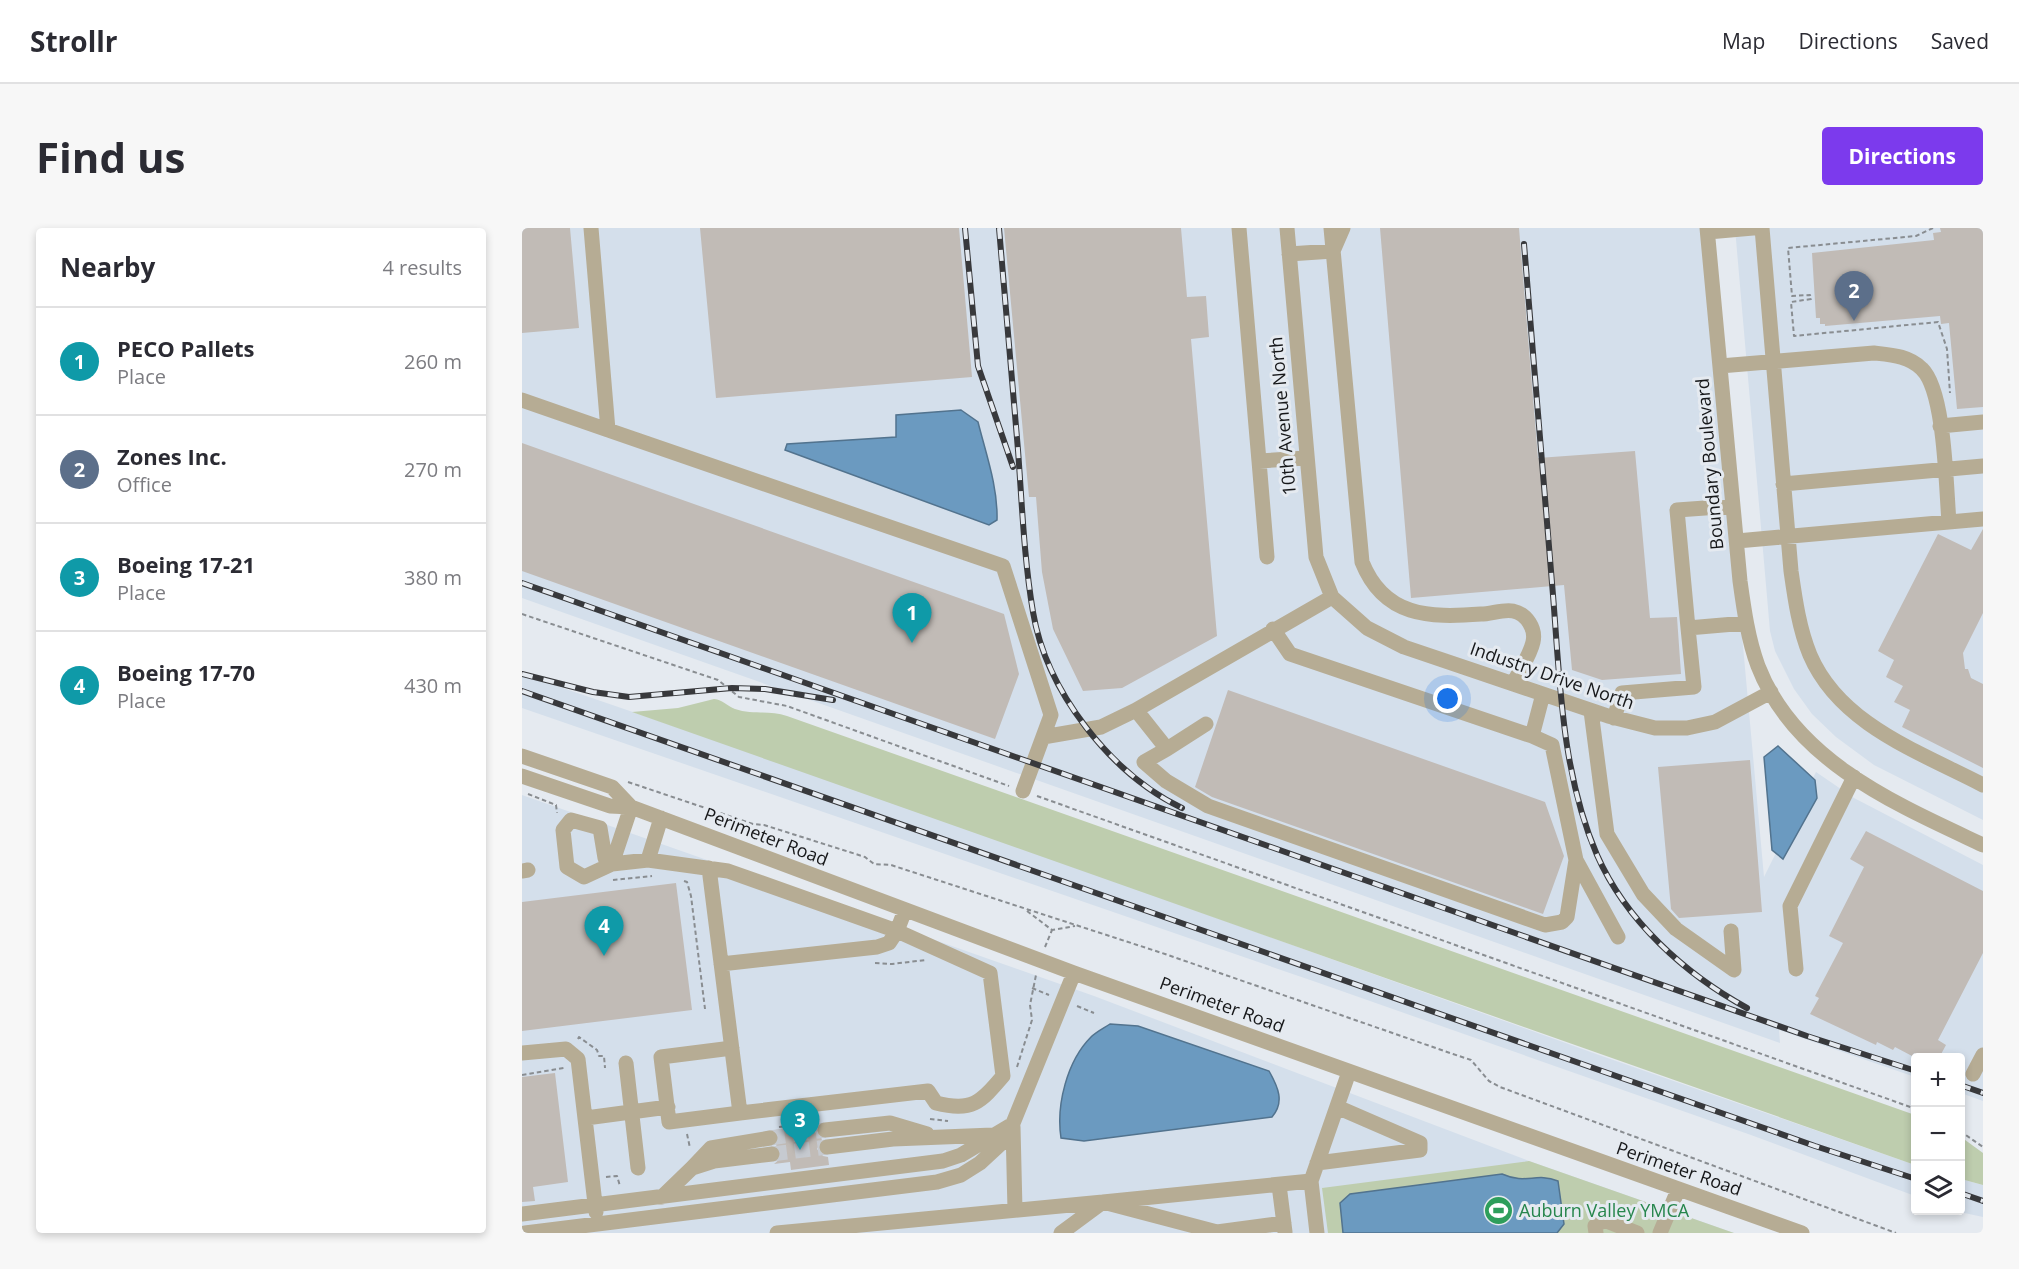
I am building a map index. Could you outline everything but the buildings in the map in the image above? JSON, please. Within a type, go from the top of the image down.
[{"type":"street","points":[[591,228],[608,429]]},
{"type":"street","points":[[1239,228],[1267,557]]},
{"type":"street","name":"10th Avenue North","points":[[1287,228],[1316,557],[1332,597]]},
{"type":"street","points":[[1331,228],[1362,562],[1369,580],[1382,596],[1398,607],[1417,612],[1454,616],[1504,611],[1520,614],[1532,626],[1533,643],[1513,684]]},
{"type":"street","points":[[1333,251],[1343,228]]},
{"type":"street","points":[[1708,230],[1753,228]]},
{"type":"street","points":[[1762,228],[1788,536],[1797,612],[1803,634],[1819,671],[1838,700],[1889,736],[1983,784]]},
{"type":"street","name":"Boundary Boulevard","points":[[1708,230],[1746,623],[1759,668],[1771,692],[1812,744],[1854,777],[1883,795],[1983,845]]},
{"type":"street","points":[[1289,254],[1333,251]]},
{"type":"street","points":[[1720,366],[1874,353],[1902,357],[1923,369],[1933,383],[1940,426],[1948,522]]},
{"type":"street","points":[[522,400],[1003,566],[1051,715],[1023,791]]},
{"type":"street","points":[[1940,426],[1983,422]]},
{"type":"street","points":[[1259,461],[1306,458]]},
{"type":"street","points":[[1783,484],[1983,466]]},
{"type":"street","points":[[1614,718],[1622,693],[1694,687],[1677,510],[1733,506]]},
{"type":"street","points":[[1737,541],[1983,519]]},
{"type":"street","points":[[1043,737],[1101,728],[1136,711],[1273,629],[1332,597]]},
{"type":"street","name":"Industry Drive North","points":[[1332,597],[1362,624],[1389,640],[1591,711],[1655,728],[1702,726],[1727,718],[1771,692]]},
{"type":"street","points":[[1688,628],[1746,623]]},
{"type":"street","points":[[1273,629],[1290,654],[1532,736],[1552,745],[1576,860],[1618,937]]},
{"type":"street","points":[[1532,736],[1543,694]]},
{"type":"street","points":[[1136,711],[1167,749]]},
{"type":"street","points":[[1591,711],[1607,834],[1643,894],[1676,930],[1734,970],[1731,931]]},
{"type":"street","points":[[1206,724],[1144,762],[1166,781],[1208,806],[1545,925],[1563,922],[1567,917],[1576,860]]},
{"type":"street","name":"Perimeter Road","points":[[522,756],[612,787],[631,807]]},
{"type":"street","name":"Perimeter Road","points":[[522,776],[610,806],[631,807],[1074,973],[1802,1233]]},
{"type":"street","points":[[1796,969],[1790,906],[1854,777]]},
{"type":"street","points":[[612,864],[631,807]]},
{"type":"street","points":[[648,860],[661,818]]},
{"type":"street","points":[[612,864],[605,858],[600,828],[571,819],[563,830],[567,867],[584,877],[612,864],[648,860],[728,871],[897,931],[990,973],[1003,1076],[985,1098],[969,1106],[957,1108],[936,1103],[928,1091],[669,1122],[661,1057],[732,1048]]},
{"type":"street","points":[[709,868],[740,1113]]},
{"type":"street","points":[[721,964],[877,947],[889,943],[897,931],[905,910]]},
{"type":"street","points":[[525,1233],[937,1182],[961,1175],[1004,1143],[1074,973]]},
{"type":"street","points":[[522,1053],[566,1048],[578,1059],[597,1224]]},
{"type":"street","points":[[1973,1074],[1983,1055]]},
{"type":"street","points":[[626,1063],[638,1168]]},
{"type":"street","points":[[1317,1233],[1311,1181],[1349,1072]]},
{"type":"street","points":[[586,1118],[668,1107]]},
{"type":"street","points":[[1317,1163],[1420,1150],[1420,1143],[1337,1107]]},
{"type":"street","points":[[825,1130],[890,1123],[936,1137]]},
{"type":"street","points":[[522,1214],[943,1161],[961,1155],[1013,1124]]},
{"type":"street","points":[[1013,1124],[1015,1210]]},
{"type":"street","points":[[827,1147],[893,1139],[996,1135]]},
{"type":"street","points":[[662,1197],[711,1148],[770,1138]]},
{"type":"street","points":[[692,1168],[714,1161],[772,1154]]},
{"type":"street","points":[[777,1233],[1311,1181]]},
{"type":"street","points":[[1103,1202],[1217,1232],[1284,1228],[1279,1185]]},
{"type":"street","points":[[1660,1233],[1678,1190]]},
{"type":"street","points":[[1061,1233],[1103,1202]]},
{"type":"street","points":[[1596,1233],[1595,1226],[1604,1220],[1637,1233]]},
{"type":"path","points":[[1933,228],[1916,236],[1788,248],[1792,296],[1810,295],[1811,299],[1791,302],[1794,336],[1938,322],[1947,349],[1951,401]]},
{"type":"path","points":[[522,614],[718,680],[739,697],[787,706],[1911,1107]]},
{"type":"path","points":[[623,780],[753,824],[764,825],[865,857],[874,864],[891,865],[1238,978],[1471,1060],[1489,1081],[1500,1087],[1896,1233]]},
{"type":"path","points":[[522,792],[556,805],[558,822],[563,830]]},
{"type":"path","points":[[610,881],[659,875]]},
{"type":"path","points":[[678,879],[687,882],[691,896],[705,1009]]},
{"type":"path","points":[[1025,909],[1052,930],[1077,926]]},
{"type":"path","points":[[1040,960],[1052,930]]},
{"type":"path","points":[[1965,1134],[1983,1147]]},
{"type":"shaded area","points":[[522,228],[1705,228],[1764,877],[1816,772],[1854,798],[1983,865],[1983,1101],[1965,1094],[1965,1053],[1911,1053],[1911,1076],[1779,1030],[1780,1043],[522,598]]},
{"type":"shaded area","points":[[1735,228],[1983,228],[1983,820],[1874,765],[1836,737],[1812,714],[1794,689],[1775,651],[1770,631]]},
{"type":"shaded area","points":[[522,674],[840,783],[1599,1055],[1911,1164],[1911,1195],[1751,1135],[1316,982],[522,708]]},
{"type":"shaded area","points":[[522,795],[1094,996],[1529,1161],[1734,1233],[522,1233]]},
{"type":"shaded area","points":[[1965,1180],[1983,1185],[1983,1217],[1965,1213]]},
{"type":"green space","points":[[714,699],[741,711],[787,716],[1911,1114],[1911,1164],[632,712],[678,708]]},
{"type":"green space","points":[[1965,1140],[1983,1153],[1983,1185],[1965,1180]]},
{"type":"green space","name":"Auburn Valley YMCA","points":[[1529,1161],[1734,1233],[1328,1233],[1322,1188]]},
{"type":"water","points":[[961,410],[978,422],[991,471],[996,495],[997,520],[989,525],[785,450],[787,444],[896,437],[896,415]]},
{"type":"water","points":[[1778,746],[1815,780],[1817,798],[1783,859],[1772,850],[1764,757]]},
{"type":"water","points":[[1110,1024],[1138,1026],[1269,1071],[1279,1094],[1276,1111],[1272,1117],[1084,1141],[1061,1138],[1062,1098],[1075,1058],[1091,1037]]},
{"type":"water","points":[[1502,1174],[1518,1178],[1543,1178],[1558,1181],[1564,1224],[1557,1233],[1343,1233],[1340,1203],[1350,1194]]},
{"type":"tunnel","points":[[770,1138],[825,1130]]},
{"type":"tunnel","points":[[772,1154],[827,1147]]},
{"type":"railway","points":[[965,228],[978,366],[1013,467]]},
{"type":"railway","points":[[999,228],[1025,552],[1033,612],[1040,642],[1067,700],[1107,752],[1156,793],[1182,808]]},
{"type":"railway","points":[[1524,244],[1560,687],[1575,789],[1597,855],[1624,902],[1660,944],[1680,962],[1701,979],[1747,1008]]},
{"type":"railway","points":[[522,583],[1807,1036],[1911,1069]]},
{"type":"railway","points":[[522,674],[593,692],[629,697],[732,688],[765,689],[833,700]]},
{"type":"railway","points":[[522,691],[1815,1146],[1911,1177]]},
{"type":"railway","points":[[1965,1087],[1983,1093]]},
{"type":"railway","points":[[1965,1195],[1983,1201]]},
{"type":"place","name":"Zones Inc.","points":[[1854,321]]},
{"type":"place","name":"PECO Pallets","points":[[912,643]]},
{"type":"place","name":"Boeing 17-70","points":[[604,956]]},
{"type":"place","name":"Boeing 17-21","points":[[800,1150]]},
{"type":"place","name":"Auburn Valley YMCA","points":[[1498,1211]]}]
